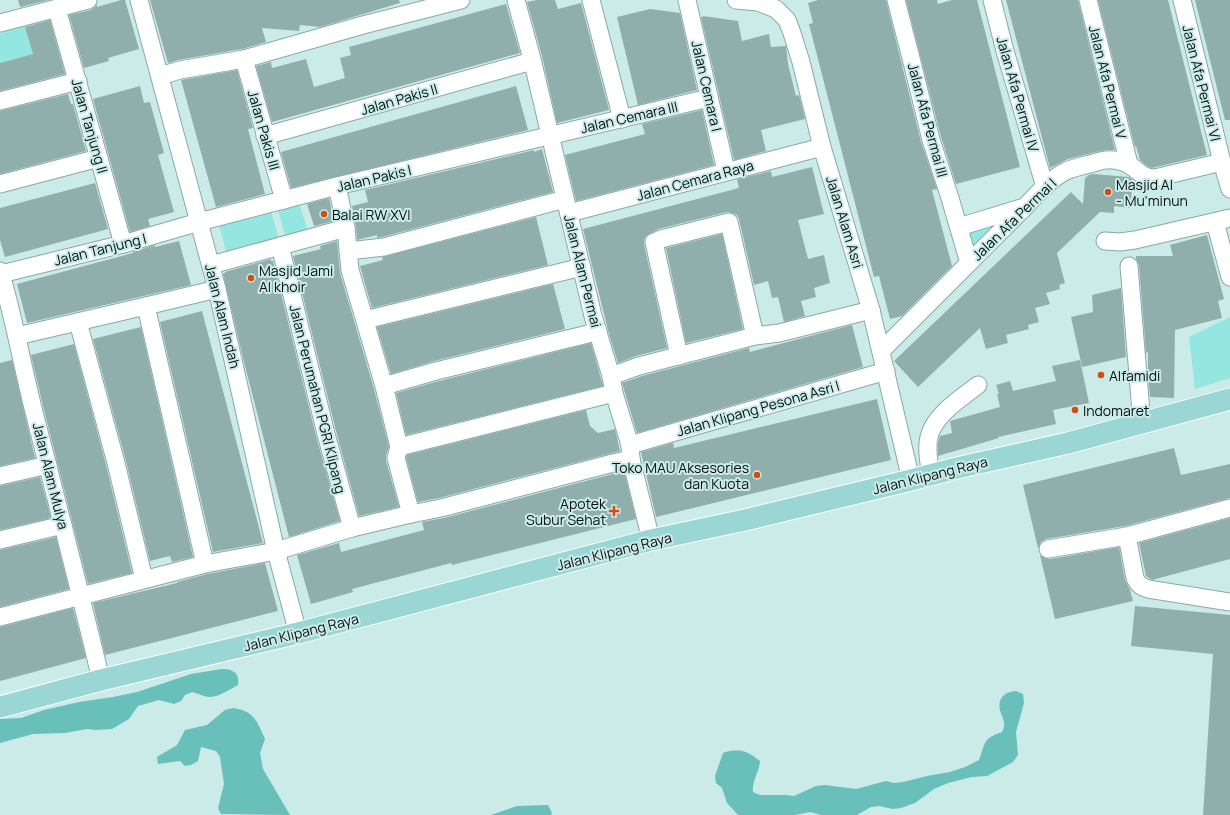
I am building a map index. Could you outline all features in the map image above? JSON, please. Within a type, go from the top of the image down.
[{"type":"main road","name":"Jalan Klipang Raya","points":[[0,707],[101,680],[298,633],[651,540],[740,521],[1068,443],[1230,399]]},
{"type":"street","points":[[0,23],[88,0]]},
{"type":"street","name":"Jalan Alam Indah","points":[[139,0],[217,289],[276,551],[298,633]]},
{"type":"street","points":[[160,76],[180,70],[244,59],[363,25],[461,0]]},
{"type":"street","name":"Jalan Alam Permai","points":[[516,0],[651,540]]},
{"type":"street","points":[[591,0],[622,119]]},
{"type":"street","name":"Jalan Cemara I","points":[[687,0],[726,171]]},
{"type":"street","name":"Jalan Alam Asri","points":[[736,0],[779,4],[792,33],[801,62],[822,147],[871,310],[911,480]]},
{"type":"street","name":"Jalan Afa Permai III","points":[[896,0],[931,140],[970,263]]},
{"type":"street","name":"Jalan Afa Permai IV","points":[[992,0],[1004,51],[1045,187]]},
{"type":"street","name":"Jalan Afa Permai V","points":[[1088,0],[1129,164]]},
{"type":"street","name":"Jalan Afa Permai VI","points":[[1182,0],[1230,189]]},
{"type":"street","name":"Jalan Tanjung II","points":[[57,9],[123,244]]},
{"type":"street","name":"Jalan Pakis III","points":[[244,59],[284,200]]},
{"type":"street","name":"Jalan Pakis II","points":[[265,136],[532,61]]},
{"type":"street","points":[[0,101],[78,81]]},
{"type":"street","name":"Jalan Cemara III","points":[[550,136],[709,98]]},
{"type":"street","name":"Jalan Pakis I","points":[[199,222],[337,186],[550,136]]},
{"type":"street","name":"Jalan Cemara Raya","points":[[567,206],[726,171],[822,147]]},
{"type":"street","points":[[0,184],[99,158]]},
{"type":"street","name":"Jalan Afa Permai I","points":[[881,351],[1045,187],[1067,171],[1099,161],[1114,159],[1129,164],[1143,176],[1155,178],[1222,162]]},
{"type":"street","points":[[337,186],[346,228],[350,270],[384,386],[399,446],[396,458],[411,514]]},
{"type":"street","points":[[348,251],[384,247],[567,206]]},
{"type":"street","points":[[959,227],[1024,208]]},
{"type":"street","points":[[1104,241],[1120,242],[1135,240],[1222,220],[1230,277]]},
{"type":"street","name":"Jalan Tanjung I","points":[[0,272],[123,244],[199,222]]},
{"type":"street","points":[[679,356],[654,242],[661,239],[729,222],[755,336]]},
{"type":"street","points":[[210,265],[346,228]]},
{"type":"street","name":"Jalan Perumahan PGRI Klipang","points":[[280,246],[326,434],[352,528]]},
{"type":"street","points":[[1130,266],[1142,424]]},
{"type":"street","points":[[365,320],[582,267]]},
{"type":"street","name":"Jalan Alam Mulya","points":[[0,272],[101,680]]},
{"type":"street","points":[[17,336],[217,289]]},
{"type":"street","points":[[146,306],[205,564]]},
{"type":"street","points":[[611,376],[639,366],[755,336],[779,333],[871,310]]},
{"type":"street","points":[[78,322],[116,463],[144,579]]},
{"type":"street","points":[[384,386],[436,371],[598,331]]},
{"type":"street","name":"Jalan Klipang Pesona Asri I","points":[[630,452],[886,371]]},
{"type":"street","points":[[931,475],[928,438],[931,430],[936,422],[950,407],[978,385]]},
{"type":"street","points":[[399,446],[614,393]]},
{"type":"street","points":[[0,617],[205,564],[276,551],[352,528],[441,508],[606,465],[630,452]]},
{"type":"street","points":[[0,476],[48,465]]},
{"type":"street","points":[[1048,549],[1127,536],[1230,508]]},
{"type":"street","points":[[0,540],[63,525]]},
{"type":"street","points":[[1127,536],[1137,584],[1148,590],[1230,602]]},
{"type":"shaded area","points":[[25,26],[33,54],[0,63],[0,33]]},
{"type":"shaded area","points":[[299,203],[308,231],[286,238],[278,210]]},
{"type":"shaded area","points":[[271,211],[279,239],[227,254],[219,226]]},
{"type":"shaded area","points":[[1011,215],[972,255],[965,229]]},
{"type":"shaded area","points":[[1230,317],[1230,378],[1195,389],[1189,337]]},
{"type":"shaded area","points":[[222,669],[235,672],[238,677],[238,685],[217,696],[208,697],[192,692],[185,695],[181,701],[174,704],[159,700],[138,706],[129,719],[112,729],[87,729],[65,733],[33,734],[0,743],[0,719],[21,718],[44,710],[79,702],[137,692],[191,674]]},
{"type":"shaded area","points":[[1016,691],[1023,694],[1024,703],[1016,732],[1018,755],[1013,762],[987,776],[972,777],[948,783],[934,789],[915,803],[901,808],[893,809],[879,806],[871,807],[857,815],[821,815],[810,812],[795,815],[738,815],[727,803],[722,788],[716,783],[715,776],[723,753],[733,750],[747,752],[760,761],[753,792],[760,795],[794,796],[816,786],[825,785],[856,789],[886,781],[894,783],[903,782],[950,772],[979,760],[984,745],[988,739],[1002,732],[1004,728],[1004,721],[999,704],[1000,701],[1007,693]]},
{"type":"shaded area","points":[[233,708],[240,709],[251,715],[257,723],[265,739],[260,753],[263,769],[290,815],[221,814],[218,808],[224,784],[220,757],[216,751],[201,747],[198,761],[191,765],[185,766],[180,761],[158,764],[157,757],[177,745],[185,730],[207,725],[225,710]]},
{"type":"shaded area","points":[[548,805],[552,813],[551,815],[491,815],[517,806]]},
{"type":"building","points":[[18,0],[48,0],[20,7]]},
{"type":"building","points":[[125,0],[139,49],[108,58],[109,61],[84,68],[69,15],[91,10],[97,4],[97,7]]},
{"type":"building","points":[[150,0],[399,0],[400,3],[320,27],[300,25],[299,31],[262,28],[266,42],[242,49],[168,63]]},
{"type":"building","points":[[537,0],[555,0],[558,9],[581,3],[609,110],[557,123],[542,56],[527,2]]},
{"type":"building","points":[[818,0],[886,0],[921,142],[937,189],[932,190],[952,266],[902,316],[890,319],[879,276],[874,277],[809,24],[813,23],[808,3]]},
{"type":"building","points":[[906,0],[937,0],[938,4],[952,0],[977,0],[1020,167],[956,184],[941,137]]},
{"type":"building","points":[[1006,0],[1078,0],[1115,150],[1106,150],[1068,159],[1050,168]]},
{"type":"building","points":[[1098,0],[1168,0],[1207,155],[1152,168],[1140,160],[1136,146],[1135,147]]},
{"type":"building","points":[[1195,0],[1230,0],[1230,120],[1225,120]]},
{"type":"building","points":[[506,4],[520,53],[272,122],[256,66],[271,62],[272,68],[306,59],[314,87],[345,78],[340,58],[351,55],[349,47]]},
{"type":"building","points":[[650,9],[680,13],[697,90],[638,105],[617,17]]},
{"type":"building","points":[[703,16],[738,21],[742,41],[769,34],[771,47],[786,46],[788,64],[796,96],[799,95],[805,119],[761,130],[766,151],[734,160],[701,17]]},
{"type":"building","points":[[50,20],[65,74],[0,91],[0,63],[33,54],[25,27]]},
{"type":"building","points":[[237,70],[253,128],[248,129],[265,194],[216,207],[181,80]]},
{"type":"building","points":[[140,86],[144,103],[150,102],[164,153],[158,155],[174,212],[148,219],[150,226],[130,232],[93,99]]},
{"type":"building","points":[[516,86],[528,130],[291,188],[281,152]]},
{"type":"building","points":[[68,94],[71,104],[73,104],[86,151],[0,174],[0,111]]},
{"type":"building","points":[[702,110],[714,165],[576,201],[565,155],[645,134],[642,124]]},
{"type":"building","points":[[542,149],[553,192],[382,237],[377,238],[377,235],[357,240],[352,206],[368,202],[365,190]]},
{"type":"building","points":[[812,167],[824,214],[798,220],[808,259],[824,255],[830,283],[814,288],[816,297],[801,301],[805,316],[784,322],[778,297],[772,298],[768,281],[754,285],[737,215],[727,212],[658,229],[646,236],[644,244],[667,348],[636,356],[618,363],[609,334],[583,229],[739,188],[737,179],[771,171],[772,177]]},
{"type":"building","points":[[1093,174],[1129,177],[1133,180],[1130,208],[1114,206],[1114,213],[1100,212],[1057,253],[1065,283],[1059,285],[1060,289],[1046,293],[1050,304],[1035,308],[1039,322],[1028,325],[1029,329],[1006,335],[1008,343],[986,349],[980,328],[918,387],[894,361],[1071,192],[1083,204],[1085,178]]},
{"type":"building","points":[[95,183],[108,229],[5,257],[0,240],[0,208]]},
{"type":"building","points":[[329,198],[334,221],[314,226],[307,204]]},
{"type":"building","points":[[536,217],[548,265],[372,308],[360,266],[383,260],[382,257]]},
{"type":"building","points":[[722,234],[743,329],[686,343],[666,248]]},
{"type":"building","points":[[1207,235],[1224,299],[1218,301],[1222,318],[1175,330],[1174,398],[1150,397],[1148,352],[1146,353],[1139,265],[1136,256],[1173,256],[1170,245]]},
{"type":"building","points":[[179,241],[191,285],[27,323],[17,284],[133,253],[155,245],[155,247]]},
{"type":"building","points":[[337,241],[340,273],[374,389],[389,447],[386,455],[386,461],[399,507],[359,516],[336,431],[293,256],[321,249],[320,246]]},
{"type":"building","points":[[271,259],[271,261],[273,261],[316,436],[340,521],[289,537],[223,274],[225,272]]},
{"type":"building","points":[[553,284],[565,329],[434,361],[391,374],[377,327]]},
{"type":"building","points":[[1121,288],[1126,357],[1082,367],[1071,317],[1093,312],[1092,295]]},
{"type":"building","points":[[202,311],[263,543],[213,552],[160,322]]},
{"type":"building","points":[[852,325],[863,367],[637,433],[622,383],[642,376],[749,348],[750,352]]},
{"type":"building","points":[[141,327],[193,557],[172,562],[170,556],[150,561],[126,461],[93,339]]},
{"type":"building","points":[[591,343],[603,386],[406,435],[396,393]]},
{"type":"building","points":[[74,344],[106,465],[132,573],[88,584],[31,355]]},
{"type":"building","points":[[12,360],[35,458],[0,466],[0,363]]},
{"type":"building","points":[[1080,360],[1089,403],[1053,410],[1056,424],[998,437],[999,438],[938,456],[938,443],[940,436],[952,433],[950,421],[1000,407],[997,394],[999,394],[996,385],[1010,381],[1013,391],[1056,381],[1052,366]]},
{"type":"building","points":[[877,399],[891,460],[656,517],[641,452],[673,443],[674,448]]},
{"type":"building","points":[[586,410],[590,426],[598,433],[615,429],[620,451],[439,498],[418,502],[406,458],[407,455]]},
{"type":"building","points":[[1174,448],[1181,475],[1230,464],[1230,498],[1125,526],[1046,539],[1041,542],[1038,548],[1023,485]]},
{"type":"building","points":[[624,471],[636,519],[452,565],[451,563],[352,589],[353,592],[311,604],[297,555],[339,543],[341,552],[424,530],[422,522],[444,518]]},
{"type":"building","points":[[40,477],[51,518],[0,530],[0,486]]},
{"type":"building","points":[[1230,518],[1230,559],[1152,580],[1146,576],[1139,543]]},
{"type":"building","points":[[56,537],[69,589],[0,607],[0,550]]},
{"type":"building","points":[[1119,547],[1125,580],[1133,601],[1055,619],[1040,555],[1050,559]]},
{"type":"building","points":[[265,563],[278,611],[105,655],[93,603],[177,583],[207,574]]},
{"type":"building","points":[[1135,606],[1230,615],[1230,815],[1203,815],[1213,654],[1131,646]]},
{"type":"building","points":[[73,608],[86,658],[0,681],[0,627]]},
{"type":"place","name":"Masjid Al - Mu'minun","points":[[1108,192]]},
{"type":"place","name":"Balai RW XVI","points":[[324,214]]},
{"type":"place","name":"Masjid Jami Al khoir","points":[[251,278]]},
{"type":"place","name":"Alfamidi","points":[[1101,375]]},
{"type":"place","name":"Indomaret","points":[[1075,410]]},
{"type":"place","name":"Toko MAU Aksesories dan Kuota","points":[[757,475]]},
{"type":"place","name":"Apotek Subur Sehat","points":[[614,511]]}]
